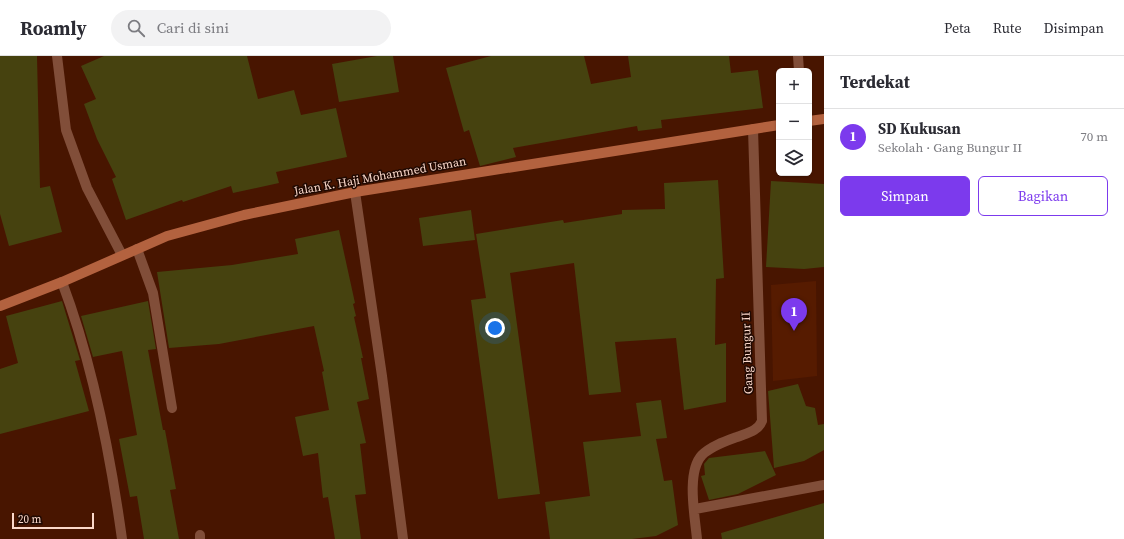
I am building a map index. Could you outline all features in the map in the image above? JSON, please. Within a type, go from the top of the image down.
[{"type":"street","points":[[57,56],[66,130],[86,188],[122,255]]},
{"type":"street","points":[[798,56],[799,68]]},
{"type":"street","points":[[812,120],[824,118]]},
{"type":"street","name":"Jalan K. Haji Mohammed Usman","points":[[0,306],[62,282],[167,236],[244,215],[355,192],[559,161],[776,125]]},
{"type":"street","name":"Gang Bungur II","points":[[697,539],[693,479],[696,465],[702,456],[710,449],[750,432],[757,428],[762,421],[753,128]]},
{"type":"street","points":[[355,192],[382,376],[402,539]]},
{"type":"street","points":[[137,249],[153,293],[172,408]]},
{"type":"street","points":[[62,282],[89,363],[117,500],[122,539]]},
{"type":"street","points":[[695,509],[824,485]]},
{"type":"shaded area","points":[[816,281],[817,376],[773,381],[771,285]]},
{"type":"building","points":[[0,56],[37,56],[40,188],[50,186],[62,232],[9,246],[0,214]]},
{"type":"building","points":[[104,56],[247,56],[258,99],[294,90],[301,115],[336,108],[347,157],[276,172],[279,183],[233,193],[231,186],[183,202],[182,200],[126,220],[112,179],[116,177],[97,139],[84,104],[96,99],[81,66]]},
{"type":"building","points":[[377,56],[393,56],[399,92],[339,102],[332,64]]},
{"type":"building","points":[[491,56],[584,56],[591,84],[631,77],[628,56],[729,56],[731,73],[758,70],[763,108],[661,120],[662,128],[638,131],[637,126],[513,148],[516,157],[480,166],[469,130],[464,132],[446,68]]},
{"type":"building","points":[[718,180],[724,278],[716,279],[715,345],[726,343],[726,402],[684,410],[676,338],[615,342],[621,392],[589,395],[574,263],[510,273],[540,494],[498,499],[471,300],[486,298],[476,234],[563,220],[564,223],[622,214],[622,210],[665,209],[664,183]]},
{"type":"building","points":[[771,181],[824,184],[824,267],[804,269],[766,267]]},
{"type":"building","points":[[471,210],[475,240],[423,246],[419,218]]},
{"type":"building","points":[[339,230],[355,303],[353,304],[356,316],[354,317],[363,358],[361,358],[369,399],[357,402],[366,443],[360,444],[366,494],[355,495],[361,539],[335,539],[328,497],[323,498],[318,453],[303,456],[295,417],[329,410],[322,372],[324,371],[314,326],[219,344],[169,348],[157,272],[232,265],[298,254],[295,239]]},
{"type":"building","points":[[62,301],[80,360],[75,361],[89,411],[0,434],[0,369],[18,363],[6,316]]},
{"type":"building","points":[[148,301],[156,349],[148,350],[176,489],[170,490],[179,539],[144,539],[137,496],[130,497],[119,439],[137,435],[122,351],[93,357],[81,316]]},
{"type":"building","points":[[798,384],[806,406],[815,408],[818,425],[824,424],[824,450],[804,461],[774,468],[768,391]]},
{"type":"building","points":[[661,400],[667,438],[656,439],[664,481],[672,480],[678,525],[656,536],[632,539],[550,539],[545,502],[590,496],[583,442],[641,436],[636,403]]},
{"type":"building","points":[[765,451],[776,475],[738,494],[709,500],[701,476],[705,475],[704,464],[709,458]]},
{"type":"building","points":[[824,503],[824,539],[722,539],[721,533]]},
{"type":"place","name":"SD Kukusan","points":[[794,331]]}]
